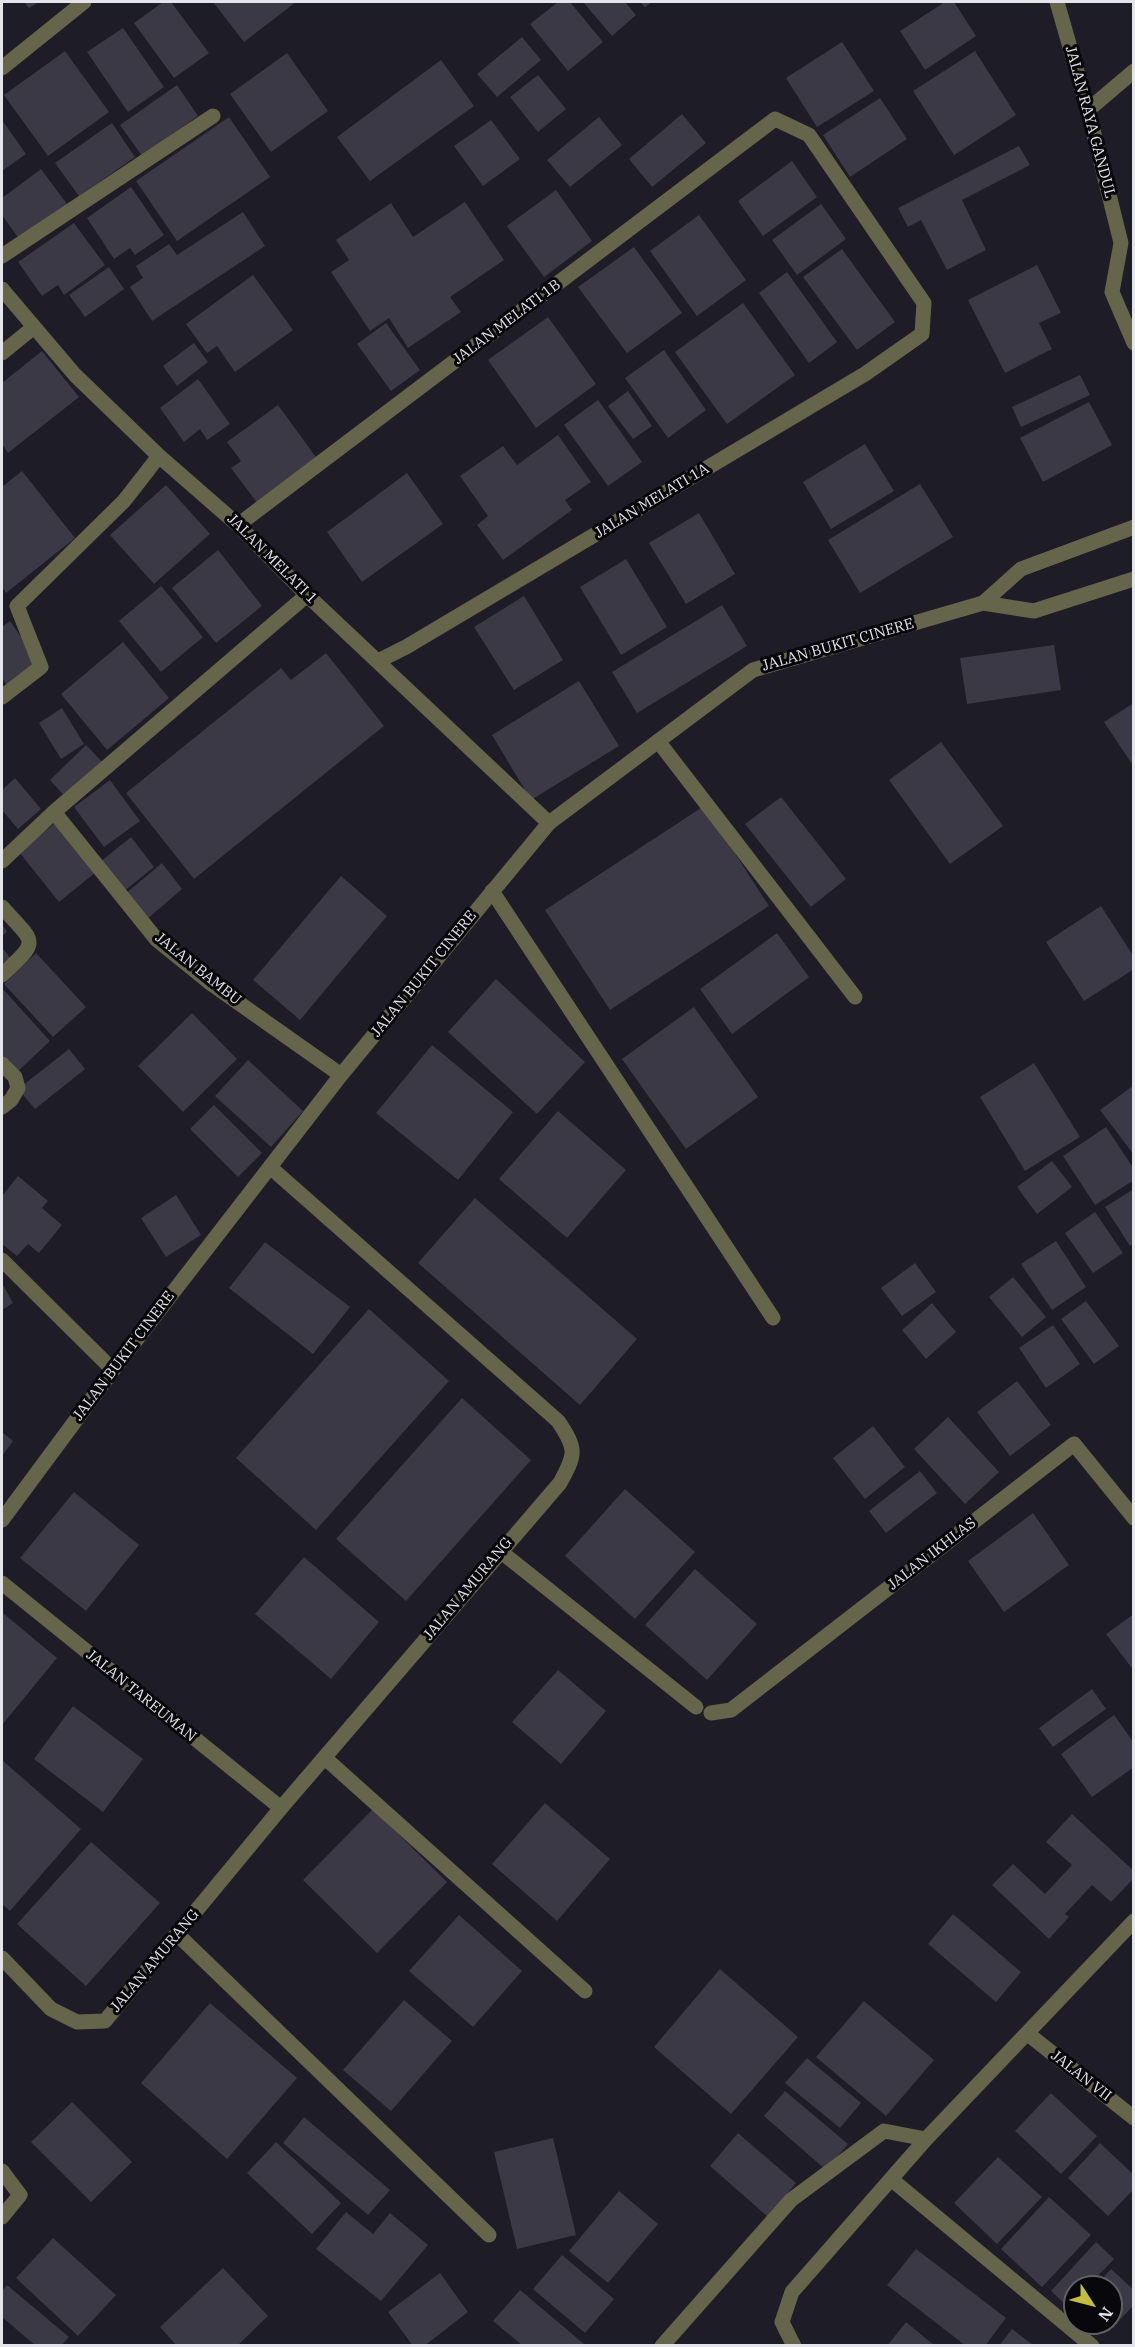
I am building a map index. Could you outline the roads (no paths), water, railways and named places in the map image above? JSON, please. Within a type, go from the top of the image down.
[{"type":"street","points":[[2,68],[84,2]]},
{"type":"street","name":"JALAN RAYA GANDUL","points":[[1057,2],[1088,110],[1121,243],[1112,292],[1134,344]]},
{"type":"street","points":[[1088,110],[1134,71]]},
{"type":"street","points":[[2,256],[213,116]]},
{"type":"street","name":"JALAN MELATI 1B","points":[[238,525],[775,119],[809,135],[924,303],[922,334]]},
{"type":"street","points":[[1121,243],[1134,256]]},
{"type":"street","name":"JALAN MELATI 1","points":[[2,289],[75,375],[159,456],[238,525],[307,595],[549,823]]},
{"type":"street","points":[[2,353],[34,327]]},
{"type":"street","name":"JALAN MELATI 1A","points":[[378,661],[406,647],[865,374],[922,334]]},
{"type":"street","points":[[2,697],[41,667],[17,606],[124,501],[159,456]]},
{"type":"street","name":"JALAN BUKIT CINERE","points":[[983,603],[1021,569],[1134,527]]},
{"type":"street","name":"JALAN BUKIT CINERE","points":[[2,1520],[113,1370],[341,1075],[549,823],[753,670],[983,603],[1034,611],[1134,579]]},
{"type":"street","points":[[2,861],[54,812],[307,595]]},
{"type":"street","points":[[658,741],[855,997]]},
{"type":"street","name":"JALAN BAMBU","points":[[54,812],[157,940],[209,982],[341,1075]]},
{"type":"street","points":[[492,891],[773,1318]]},
{"type":"street","points":[[2,907],[28,936],[30,944],[28,951],[2,975]]},
{"type":"street","points":[[2,1064],[15,1077],[18,1088],[11,1100],[2,1107]]},
{"type":"street","name":"JALAN AMURANG","points":[[2,1958],[51,2009],[77,2022],[105,2021],[281,1808],[560,1483],[572,1460],[571,1440],[558,1421],[270,1167]]},
{"type":"street","points":[[2,1260],[113,1370]]},
{"type":"street","name":"JALAN IKHLAS","points":[[711,1713],[731,1710],[1074,1444],[1134,1518]]},
{"type":"street","points":[[500,1551],[696,1707]]},
{"type":"street","name":"JALAN TAREUMAN","points":[[2,1583],[281,1808]]},
{"type":"street","points":[[325,1758],[585,1991]]},
{"type":"street","points":[[794,2346],[782,2322],[792,2292],[926,2139],[1134,1921]]},
{"type":"street","points":[[177,1934],[489,2235]]},
{"type":"street","name":"JALAN VII","points":[[1028,2034],[1134,2118]]},
{"type":"street","points":[[662,2346],[791,2200],[884,2131],[926,2139]]},
{"type":"street","points":[[2,2171],[20,2195],[2,2217]]},
{"type":"street","points":[[891,2179],[1092,2346]]}]
